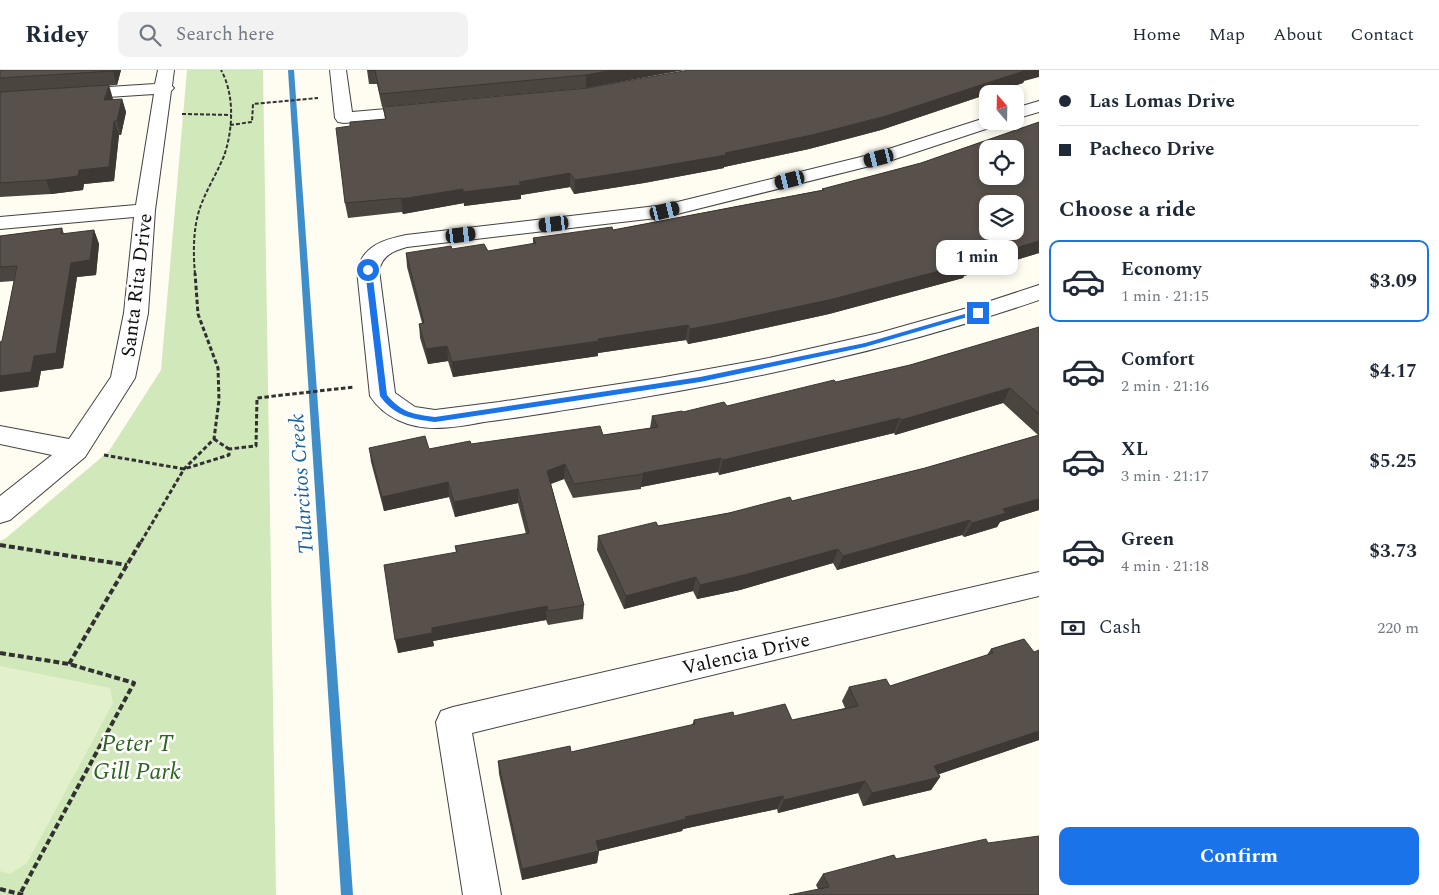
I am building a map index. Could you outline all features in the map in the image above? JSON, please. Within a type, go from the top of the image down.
[{"type":"street","points":[[338,70],[344,118],[441,109]]},
{"type":"street","points":[[0,99],[77,96],[165,79]]},
{"type":"street","name":"Santa Rita Drive","points":[[0,512],[76,450],[123,378],[136,313],[145,210],[165,79]]},
{"type":"street","points":[[1024,111],[1039,106]]},
{"type":"street","points":[[979,125],[879,158],[665,211],[406,241],[376,251],[370,260],[368,270],[383,396],[393,408],[409,416],[435,419],[700,380],[865,345],[996,307],[1039,292]]},
{"type":"street","points":[[0,223],[145,210]]},
{"type":"street","points":[[0,435],[76,450]]},
{"type":"street","name":"Valencia Drive","points":[[482,895],[453,722],[1039,584]]},
{"type":"path","points":[[69,664],[184,469],[214,439],[219,400],[218,368],[198,314],[193,250],[200,207],[223,158],[230,125],[228,83],[222,70]]},
{"type":"path","points":[[230,125],[252,122],[253,104],[312,99]]},
{"type":"path","points":[[161,113],[231,115]]},
{"type":"path","points":[[214,439],[229,449],[256,446],[257,398],[338,389]]},
{"type":"path","points":[[76,450],[184,469],[229,454],[229,449]]},
{"type":"path","points":[[0,545],[127,565]]},
{"type":"path","points":[[0,653],[69,664],[134,683],[21,895],[0,889]]},
{"type":"green space","name":"Peter T Gill Park","points":[[187,70],[263,70],[276,895],[0,895],[0,541],[6,538],[109,451],[161,370]]},
{"type":"green space","points":[[0,666],[110,688],[113,703],[27,863],[10,874],[0,871]]},
{"type":"building","points":[[0,70],[113,70],[113,71],[0,78]]},
{"type":"building","points":[[375,70],[613,70],[586,75],[380,94]]},
{"type":"building","points":[[689,70],[1027,70],[886,116],[812,135],[725,153],[726,155],[575,180],[570,173],[519,182],[521,185],[463,192],[463,189],[401,199],[345,203],[336,128],[350,126],[350,122],[386,119],[383,107],[587,88]]},
{"type":"building","points":[[109,85],[104,100],[122,99],[117,121],[114,121],[109,167],[79,170],[78,176],[0,183],[0,92]]},
{"type":"building","points":[[1039,122],[1039,241],[969,263],[833,299],[690,329],[688,325],[598,339],[599,341],[452,362],[447,346],[426,349],[419,324],[424,323],[406,253],[451,246],[452,249],[484,244],[488,251],[536,243],[533,238],[612,227],[613,230],[824,190],[822,189],[921,163],[979,143],[979,185],[1024,185],[1024,140],[987,140],[1016,130],[1024,130],[1024,127]]},
{"type":"building","points":[[62,228],[61,234],[94,230],[90,260],[71,263],[56,353],[34,356],[31,372],[0,376],[0,342],[2,341],[17,266],[0,267],[0,236]]},
{"type":"building","points":[[1039,327],[1039,414],[1010,388],[901,420],[900,418],[723,460],[721,458],[643,474],[574,484],[565,464],[547,471],[584,605],[548,611],[547,606],[432,628],[432,633],[395,640],[384,565],[457,552],[455,546],[529,533],[518,489],[454,502],[448,482],[382,497],[369,448],[425,436],[429,449],[470,441],[471,444],[600,426],[603,435],[658,427],[652,416],[683,412],[724,402],[727,406],[834,380],[836,382],[910,365]]},
{"type":"building","points":[[1039,435],[1039,499],[1003,509],[1006,513],[972,523],[970,520],[843,556],[838,549],[700,585],[696,577],[626,596],[598,536],[656,522],[658,526],[729,513],[790,497],[792,501],[925,468]]},
{"type":"building","points":[[1024,639],[1034,652],[1039,650],[1039,731],[934,766],[940,777],[872,793],[865,781],[784,800],[783,796],[685,817],[686,819],[596,841],[599,851],[522,869],[498,761],[570,746],[571,752],[695,724],[694,720],[733,712],[734,716],[785,704],[792,720],[858,706],[849,687],[886,679],[890,686],[993,653],[991,649]]},
{"type":"building","points":[[1039,836],[1039,895],[789,895],[829,887],[823,874],[894,855],[896,859],[986,839],[988,843]]},
{"type":"waterway","name":"Tularcitos Creek","points":[[291,70],[347,895]]},
{"type":"route","points":[[368,270],[383,396],[393,408],[409,416],[435,419],[700,380],[865,345],[978,313]]}]
